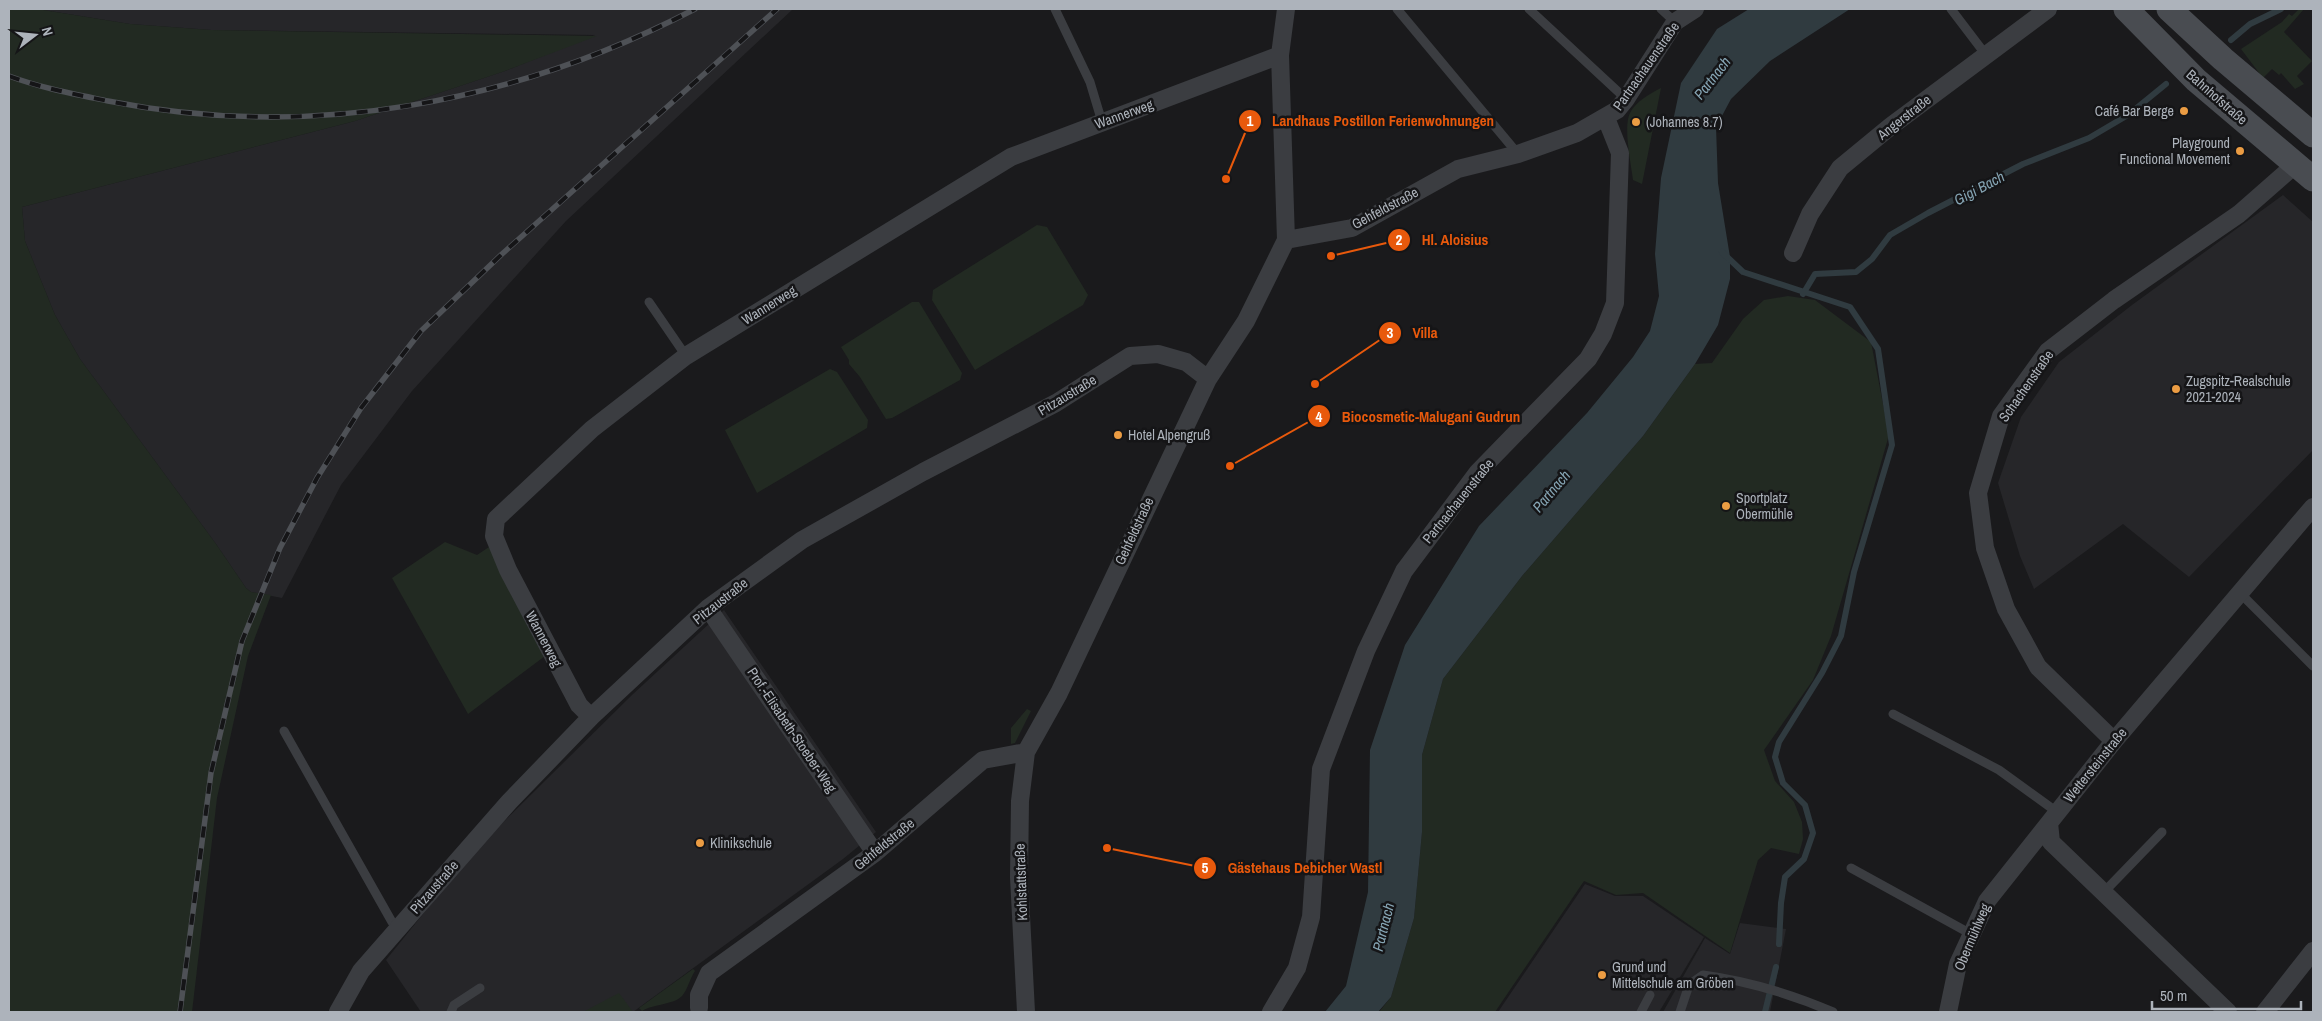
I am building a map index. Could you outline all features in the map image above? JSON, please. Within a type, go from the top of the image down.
[{"type":"main road","name":"Bahnhofstraße","points":[[2126,9],[2196,80],[2305,171]]},
{"type":"main road","points":[[2169,9],[2223,59],[2313,135]]},
{"type":"street","points":[[1286,9],[1280,55],[1286,240]]},
{"type":"street","name":"Partnachauenstraße","points":[[1271,1012],[1297,968],[1311,917],[1321,769],[1366,651],[1404,571],[1478,472],[1588,359],[1603,334],[1615,303],[1620,153],[1606,118],[1618,110],[1626,99],[1675,22],[1695,9]]},
{"type":"street","name":"Angerstraße","points":[[1792,254],[1810,214],[1840,168],[1891,126],[2048,9]]},
{"type":"street","name":"Wannerweg","points":[[591,717],[579,705],[508,570],[494,536],[496,518],[592,429],[686,356],[1011,157],[1280,55]]},
{"type":"street","name":"Gehfeldstraße","points":[[696,1011],[699,995],[709,973],[875,853],[983,760],[1026,752],[1059,693],[1208,378],[1246,321],[1286,240],[1352,228],[1458,169],[1518,154],[1577,133],[1606,118]]},
{"type":"street","name":"Schachenstraße","points":[[2114,741],[2038,667],[2006,609],[1985,548],[1978,492],[2001,416],[2048,351],[2114,300],[2238,214],[2305,171]]},
{"type":"street","name":"Pitzaustraße","points":[[338,1012],[361,971],[508,802],[591,717],[708,608],[802,540],[923,472],[1056,403],[1130,356],[1158,354],[1186,362],[1208,378]]},
{"type":"street","name":"Wettersteinstraße","points":[[2053,817],[2114,741],[2313,508]]},
{"type":"street","name":"Prof.-Elisabeth-Stoeber-Weg","points":[[708,608],[875,853]]},
{"type":"street","name":"Kohlstattstraße","points":[[1026,752],[1020,801],[1019,867],[1026,1012]]},
{"type":"street","points":[[2053,817],[2052,842],[2228,1012]]},
{"type":"street","name":"Obermühlweg","points":[[1948,1012],[1958,964],[1970,934],[1987,901],[2053,817]]},
{"type":"street","points":[[2265,1012],[2313,951]]},
{"type":"lane","points":[[1055,9],[1090,82],[1102,122]]},
{"type":"lane","points":[[1397,9],[1518,154]]},
{"type":"lane","points":[[1529,9],[1626,99]]},
{"type":"lane","points":[[1661,9],[1675,22]]},
{"type":"lane","points":[[1951,9],[1986,56]]},
{"type":"lane","points":[[649,302],[686,356]]},
{"type":"lane","points":[[2241,594],[2313,666]]},
{"type":"lane","points":[[1893,714],[1999,770],[2053,817]]},
{"type":"lane","points":[[284,731],[392,922],[398,927]]},
{"type":"lane","points":[[2104,892],[2162,832]]},
{"type":"lane","points":[[1851,868],[1970,934]]},
{"type":"lane","points":[[1680,1012],[1689,985],[1703,975],[1784,993],[1833,1012]]},
{"type":"lane","points":[[451,1012],[454,1005],[480,988]]},
{"type":"lane","points":[[1641,1012],[1650,995]]},
{"type":"shaded area","points":[[9,9],[37,9],[130,24],[211,30],[597,36],[505,71],[355,121],[22,207],[25,241],[55,315],[80,359],[216,544],[246,588],[251,592],[271,595],[248,656],[217,798],[192,1012],[9,1012]]},
{"type":"shaded area","points":[[37,9],[793,9],[566,221],[412,391],[341,485],[282,598],[251,592],[246,588],[216,544],[80,359],[55,315],[25,241],[22,207],[355,121],[505,71],[595,35],[211,30],[130,24]]},
{"type":"shaded area","points":[[2299,9],[2304,9],[2284,32],[2312,61],[2297,76],[2304,84],[2295,89],[2281,73],[2279,75],[2272,69],[2263,78],[2241,49],[2282,22],[2289,14],[2292,16]]},
{"type":"shaded area","points":[[1661,88],[1642,184],[1633,180],[1628,145],[1628,119],[1632,109],[1639,102]]},
{"type":"shaded area","name":"Zugspitz-Realschule 2021-2024","points":[[2283,195],[2313,222],[2313,450],[2189,577],[2123,524],[2034,589],[2020,556],[1998,483],[2021,417],[2059,362],[2132,305]]},
{"type":"shaded area","points":[[1037,225],[1047,227],[1088,295],[1083,305],[975,370],[932,300],[933,290]]},
{"type":"shaded area","points":[[1788,296],[1815,300],[1871,342],[1889,435],[1831,636],[1813,680],[1764,750],[1775,781],[1794,802],[1802,822],[1803,839],[1799,854],[1771,848],[1758,860],[1730,953],[1643,893],[1616,895],[1584,881],[1495,1012],[1379,1012],[1391,997],[1414,918],[1422,832],[1422,755],[1443,679],[1522,576],[1643,436],[1695,364],[1712,363],[1743,319],[1764,300]]},
{"type":"shaded area","points":[[912,302],[919,302],[962,373],[960,380],[892,418],[886,419],[860,377],[849,364],[849,360],[841,347]]},
{"type":"shaded area","points":[[830,369],[837,372],[868,420],[867,428],[757,493],[725,430]]},
{"type":"shaded area","points":[[445,542],[477,555],[489,547],[545,656],[468,714],[392,578]]},
{"type":"shaded area","points":[[724,610],[876,832],[843,859],[633,1012],[421,1012],[386,960],[472,853],[632,695]]},
{"type":"shaded area","points":[[1027,709],[1031,711],[1015,743],[1011,744],[1011,728]]},
{"type":"shaded area","name":"Grund und Mittelschule am Gröben","points":[[1585,884],[1615,896],[1643,896],[1704,937],[1659,1012],[1498,1012]]},
{"type":"shaded area","points":[[1740,923],[1786,929],[1770,1012],[1663,1012],[1705,938],[1730,954]]},
{"type":"shaded area","points":[[693,969],[695,971],[686,990],[678,999],[642,1011],[639,1008]]},
{"type":"shaded area","points":[[619,993],[633,1012],[583,1012]]},
{"type":"water","name":"Partnach","points":[[1749,9],[1850,9],[1770,61],[1731,99],[1716,127],[1718,183],[1730,257],[1730,279],[1718,325],[1695,364],[1643,436],[1522,576],[1443,679],[1422,755],[1422,832],[1414,918],[1391,997],[1378,1012],[1325,1012],[1346,986],[1368,892],[1370,750],[1405,645],[1479,526],[1587,413],[1633,357],[1650,331],[1659,296],[1655,254],[1661,178],[1681,83],[1717,29]]},
{"type":"waterway","name":"Gigi Bach","points":[[2231,40],[2250,24],[2281,9]]},
{"type":"waterway","name":"Gigi Bach","points":[[1803,294],[1815,274],[1856,272],[1872,259],[1890,235],[1928,213],[2023,164],[2089,138],[2128,115],[2166,84]]},
{"type":"waterway","points":[[1722,252],[1743,272],[1850,307],[1878,349],[1892,445],[1854,572],[1841,636],[1822,673],[1779,742],[1775,757],[1783,783],[1805,805],[1813,833],[1804,859],[1785,877],[1781,903],[1779,944]]},
{"type":"waterway","points":[[1765,1012],[1776,967]]},
{"type":"railway","points":[[9,76],[83,96],[184,112],[259,117],[335,115],[409,106],[483,90],[555,69],[626,42],[695,9]]},
{"type":"railway","points":[[180,1012],[211,773],[242,641],[280,548],[317,478],[361,408],[421,331],[502,254],[777,9]]},
{"type":"place","name":"Café Bar Berge","points":[[2184,111]]},
{"type":"place","name":"(Johannes 8.7)","points":[[1636,122]]},
{"type":"place","name":"Playground Functional Movement","points":[[2240,151]]},
{"type":"place","name":"Landhaus Postillon Ferienwohnungen","points":[[1226,179]]},
{"type":"place","name":"Hl. Aloisius","points":[[1331,256]]},
{"type":"place","name":"Villa","points":[[1315,384]]},
{"type":"place","name":"Zugspitz-Realschule 2021-2024","points":[[2176,389]]},
{"type":"place","name":"Hotel Alpengruß","points":[[1118,435]]},
{"type":"place","name":"Biocosmetic-Malugani Gudrun","points":[[1230,466]]},
{"type":"place","name":"Sportplatz Obermühle","points":[[1726,506]]},
{"type":"place","name":"Klinikschule","points":[[700,843]]},
{"type":"place","name":"Gästehaus Debicher Wastl","points":[[1107,848]]},
{"type":"place","name":"Grund und Mittelschule am Gröben","points":[[1602,975]]}]
